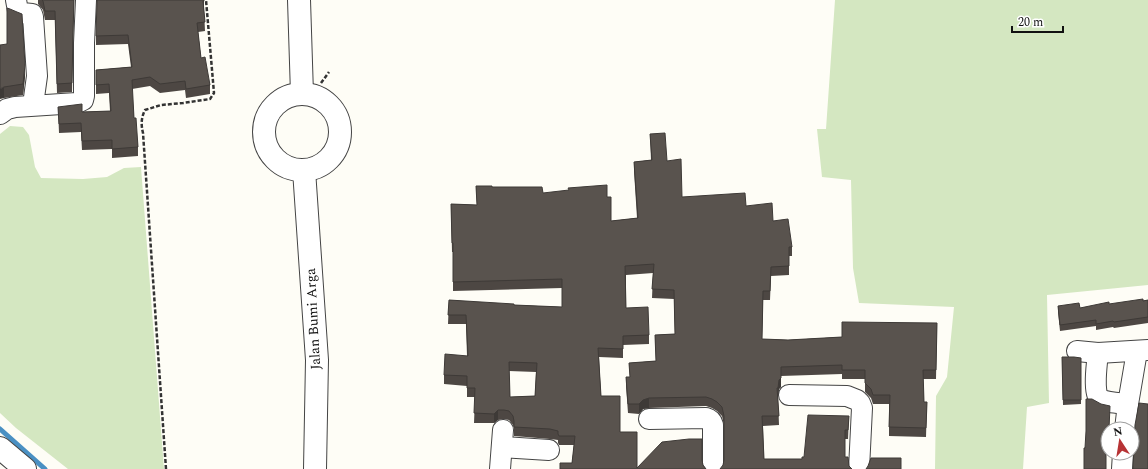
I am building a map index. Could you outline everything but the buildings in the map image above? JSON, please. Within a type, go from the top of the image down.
[{"type":"street","points":[[16,0],[18,11],[32,14],[33,17],[37,76],[34,105]]},
{"type":"street","points":[[0,114],[15,107],[77,103],[83,100],[86,0]]},
{"type":"street","points":[[299,0],[302,94]]},
{"type":"street","points":[[295,94],[312,95],[324,101],[332,109],[338,120],[340,132],[338,145],[332,156],[323,164],[304,170],[287,168],[276,161],[268,152],[264,140],[263,128],[267,116],[274,106],[284,98],[295,94]]},
{"type":"street","name":"Jalan Bumi Arga","points":[[304,170],[317,360],[315,469]]},
{"type":"street","points":[[1078,351],[1098,353],[1142,351],[1128,404],[1126,421]]},
{"type":"street","points":[[1098,353],[1096,391],[1098,397],[1106,401],[1128,404]]},
{"type":"street","points":[[789,395],[847,396],[858,400],[862,408],[859,469]]},
{"type":"street","points":[[649,420],[706,418],[710,420],[713,425],[712,469]]},
{"type":"street","points":[[500,469],[503,438],[548,450]]},
{"type":"street","points":[[0,448],[25,469]]},
{"type":"path","points":[[166,469],[142,117],[145,110],[161,105],[210,99],[214,93],[206,0]]},
{"type":"green space","points":[[835,0],[1148,0],[1148,285],[1047,295],[1049,403],[1027,407],[1023,469],[935,469],[936,396],[947,377],[954,307],[859,303],[853,268],[851,180],[822,177],[817,129],[826,129]]},
{"type":"green space","points":[[10,126],[23,127],[29,135],[35,167],[41,178],[83,179],[107,177],[124,168],[141,167],[164,469],[68,469],[16,428],[0,413],[0,134]]},
{"type":"waterway","points":[[0,429],[45,469]]}]
